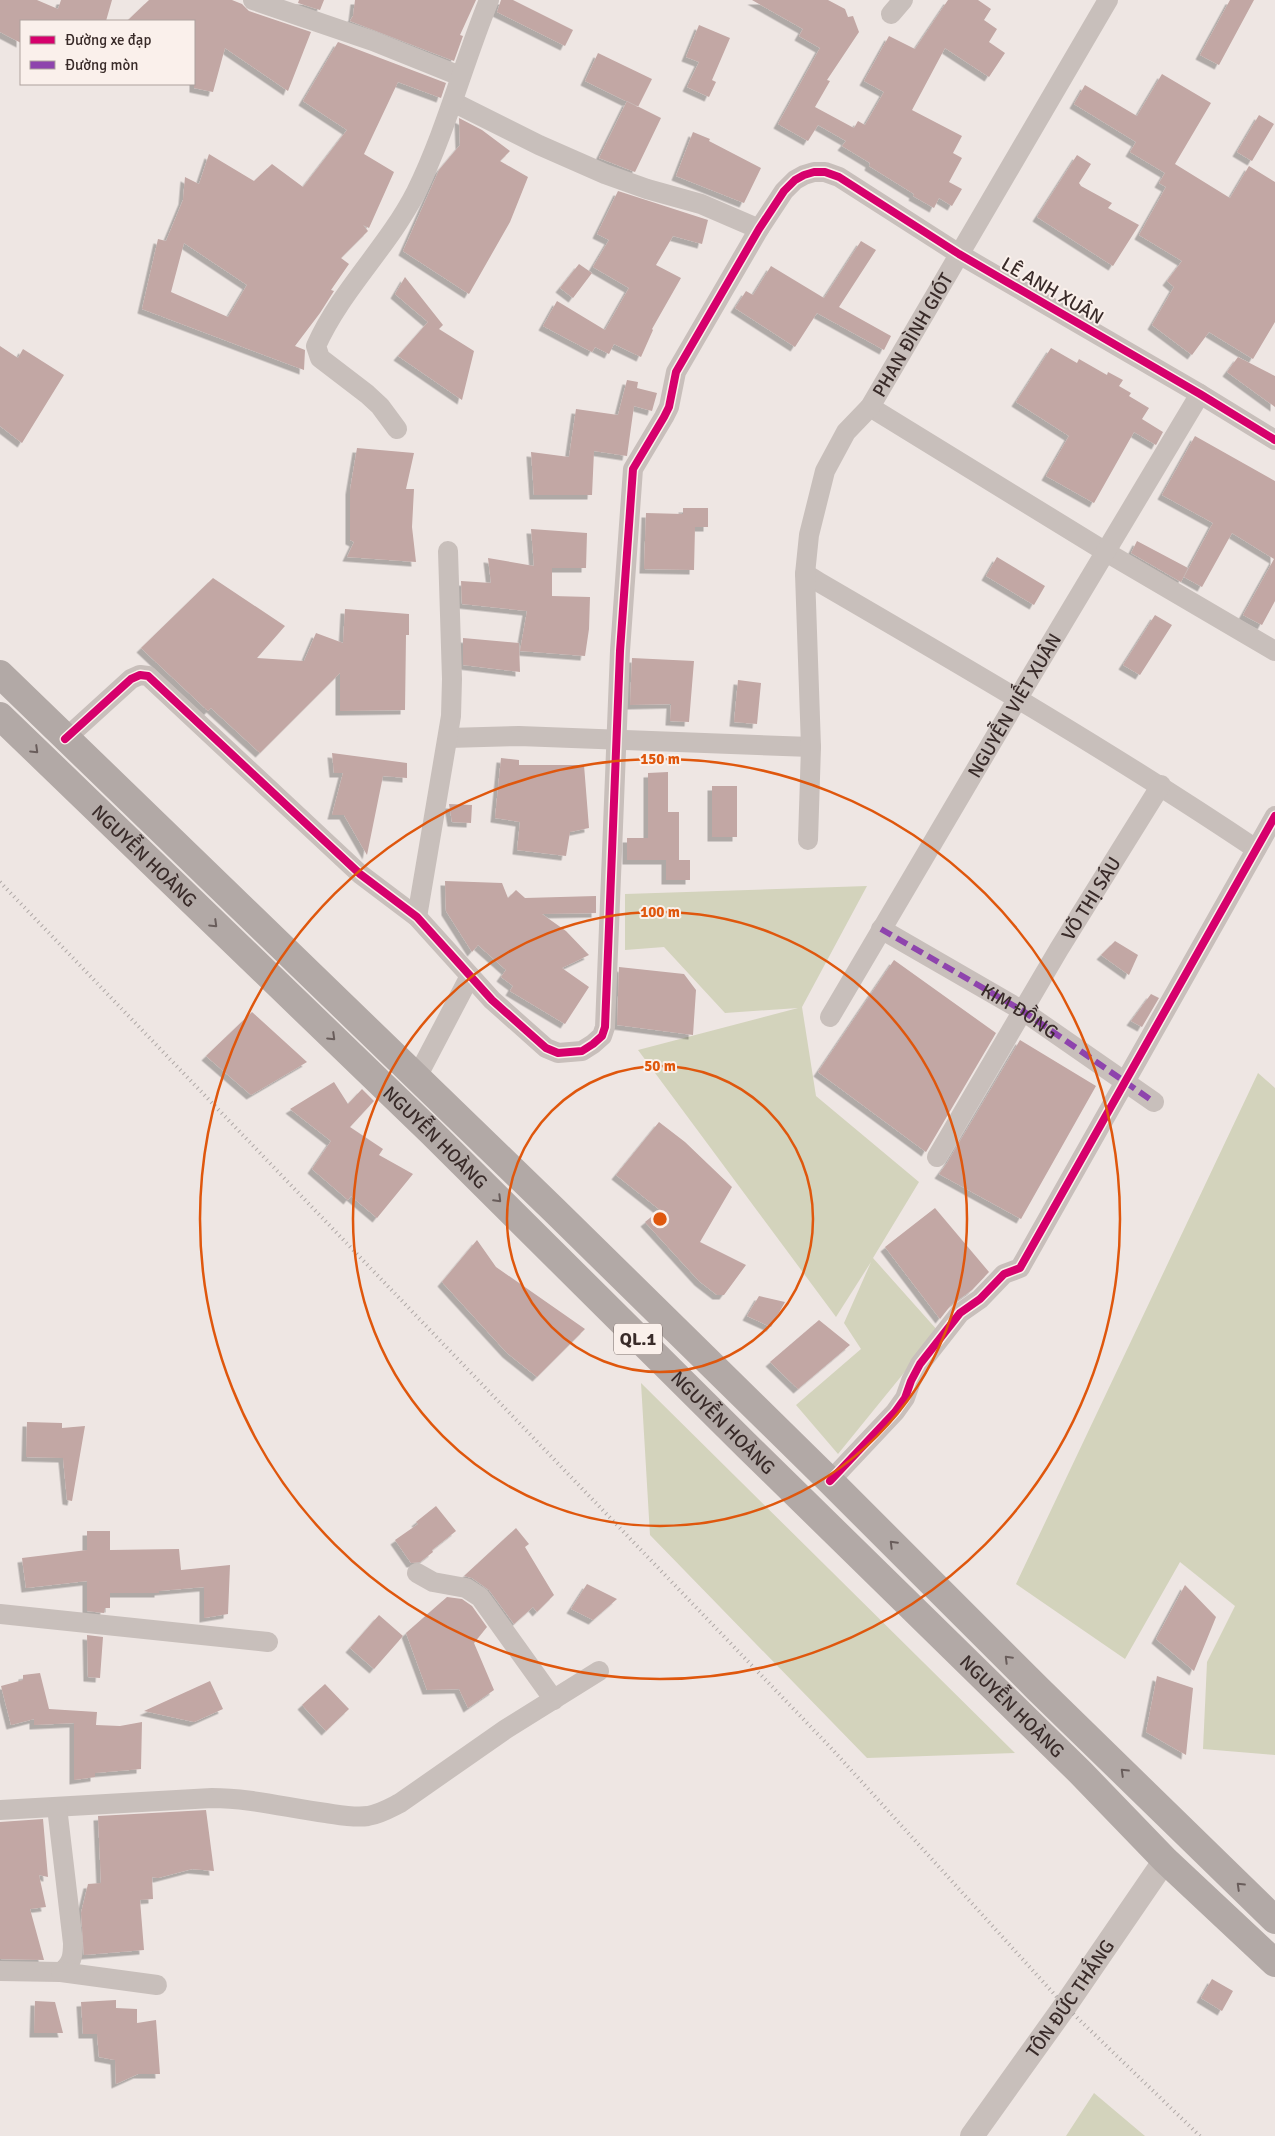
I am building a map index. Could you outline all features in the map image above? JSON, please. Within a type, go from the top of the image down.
[{"type":"highway","name":"NGUYỄN HOÀNG","points":[[0,674],[64,738],[417,1077],[830,1481],[1044,1696],[1275,1920]]},
{"type":"highway","name":"NGUYỄN HOÀNG","points":[[0,716],[437,1139],[748,1448],[1080,1772],[1165,1860],[1275,1963]]},
{"type":"street","points":[[253,0],[373,41],[460,76]]},
{"type":"street","points":[[397,430],[380,406],[320,358],[316,346],[335,310],[402,217],[416,192],[453,102],[460,76],[489,0]]},
{"type":"street","name":"PHAN ĐÌNH GIÓT","points":[[808,840],[812,748],[805,574],[809,535],[825,471],[846,432],[870,407],[1108,0]]},
{"type":"street","points":[[64,738],[131,679],[140,675],[148,676],[360,874],[417,917],[492,1000],[546,1048],[558,1053],[582,1051],[602,1036],[605,1027],[622,609],[632,469],[669,407],[676,372],[759,229],[701,204],[647,190],[605,174],[539,145],[453,102]]},
{"type":"street","name":"LÊ ANH XUÂN","points":[[759,229],[784,191],[804,174],[825,172],[839,177],[959,254],[1200,394],[1275,440]]},
{"type":"street","name":"NGUYỄN VIẾT XUÂN","points":[[830,1017],[1200,394]]},
{"type":"street","points":[[870,407],[1106,552],[1275,651]]},
{"type":"street","points":[[417,917],[448,738],[452,679],[448,551]]},
{"type":"street","points":[[805,574],[1018,698],[1161,786],[1256,849]]},
{"type":"street","points":[[448,738],[519,736],[812,748]]},
{"type":"street","name":"VÕ THỊ SÁU","points":[[937,1157],[1023,1011],[1161,786]]},
{"type":"street","points":[[830,1481],[895,1412],[905,1398],[920,1364],[960,1313],[980,1300],[1004,1274],[1020,1268],[1275,816]]},
{"type":"street","name":"KIM ĐỒNG","points":[[881,929],[1023,1011],[1154,1102]]},
{"type":"street","points":[[417,1077],[470,976]]},
{"type":"street","points":[[417,1573],[433,1582],[466,1588],[480,1597],[554,1700]]},
{"type":"street","points":[[0,1614],[268,1642]]},
{"type":"street","points":[[0,1810],[236,1798],[298,1810],[355,1817],[369,1816],[383,1812],[400,1803],[475,1749],[600,1671]]},
{"type":"street","points":[[57,1807],[73,1943],[73,1956],[69,1967],[61,1972]]},
{"type":"street","name":"TÔN ĐỨC THẮNG","points":[[972,2136],[1071,1998],[1165,1860]]},
{"type":"street","points":[[0,1971],[61,1972],[158,1985]]},
{"type":"green space","points":[[867,886],[802,1007],[816,1096],[919,1182],[873,1258],[938,1331],[838,1454],[796,1405],[861,1349],[844,1323],[871,1262],[836,1317],[638,1050],[798,1008],[725,1013],[664,947],[625,950],[625,894]]},
{"type":"green space","points":[[1258,1073],[1275,1088],[1275,1755],[1203,1749],[1207,1662],[1235,1606],[1180,1562],[1125,1659],[1016,1584]]},
{"type":"green space","points":[[641,1383],[1015,1753],[867,1758],[650,1535]]},
{"type":"green space","points":[[1094,2093],[1139,2131],[1145,2136],[1066,2136]]},
{"type":"building","points":[[0,0],[37,0],[58,9],[61,0],[112,0],[106,20],[20,20],[20,42],[0,32]]},
{"type":"building","points":[[149,0],[232,0],[242,4],[249,11],[311,32],[288,91],[225,48],[213,92],[194,88],[195,20],[128,20]]},
{"type":"building","points":[[299,0],[324,0],[320,10],[298,3]]},
{"type":"building","points":[[355,0],[476,0],[460,35],[463,36],[454,61],[350,21],[353,16]]},
{"type":"building","points":[[501,0],[513,0],[573,30],[565,46],[497,12]]},
{"type":"building","points":[[752,0],[828,0],[845,9],[848,17],[853,16],[859,32],[827,80],[830,81],[815,107],[854,128],[858,121],[865,125],[884,92],[864,81],[889,36],[915,49],[948,0],[978,0],[991,9],[984,20],[997,29],[989,42],[1005,53],[989,77],[945,48],[912,110],[962,136],[953,153],[962,158],[949,182],[962,189],[952,206],[939,198],[934,208],[913,196],[914,194],[869,166],[870,163],[842,146],[846,141],[818,125],[808,141],[778,124],[820,48],[799,36],[803,29]]},
{"type":"building","points":[[1230,0],[1254,0],[1219,65],[1200,55]]},
{"type":"building","points":[[699,25],[730,38],[712,80],[716,82],[709,97],[687,87],[699,62],[686,57]]},
{"type":"building","points":[[338,42],[446,83],[441,98],[398,82],[364,154],[394,172],[369,228],[363,225],[368,231],[341,258],[349,264],[331,290],[334,291],[295,346],[305,350],[304,370],[142,309],[158,239],[166,241],[183,200],[185,177],[199,184],[209,154],[254,181],[272,164],[303,187],[347,130],[303,101]],"holes":[[[184,243],[247,285],[228,317],[171,292]]]},
{"type":"building","points":[[598,53],[652,79],[638,107],[585,81]]},
{"type":"building","points":[[1162,74],[1211,103],[1175,164],[1230,198],[1249,166],[1275,182],[1275,322],[1253,359],[1209,332],[1192,355],[1152,325],[1174,287],[1167,281],[1182,261],[1139,235],[1166,187],[1159,183],[1165,173],[1130,152],[1136,142],[1074,104],[1085,85],[1137,116]]},
{"type":"building","points":[[627,101],[661,118],[635,172],[599,158]]},
{"type":"building","points":[[1259,115],[1274,124],[1252,161],[1237,152]]},
{"type":"building","points":[[459,118],[482,130],[510,151],[500,161],[528,177],[510,222],[469,294],[403,251],[439,170],[460,145]]},
{"type":"building","points":[[693,132],[710,139],[709,141],[761,168],[744,203],[676,176]]},
{"type":"building","points":[[1077,155],[1091,164],[1079,183],[1081,186],[1112,203],[1108,208],[1139,225],[1113,266],[1037,217]]},
{"type":"building","points":[[618,191],[708,220],[702,244],[673,236],[656,265],[681,278],[652,329],[641,357],[614,344],[609,354],[595,347],[592,352],[543,326],[557,301],[605,330],[629,288],[593,267],[609,240],[597,234]]},
{"type":"building","points":[[861,241],[876,250],[839,307],[891,336],[884,350],[817,313],[795,347],[735,308],[746,291],[753,295],[771,266],[824,298]]},
{"type":"building","points":[[579,264],[592,273],[573,298],[560,288]]},
{"type":"building","points":[[405,277],[443,325],[439,329],[474,351],[462,400],[398,356],[428,322],[395,294]]},
{"type":"building","points":[[0,346],[18,358],[23,349],[64,375],[22,443],[0,426]]},
{"type":"building","points":[[1051,348],[1077,363],[1079,359],[1107,375],[1108,372],[1123,380],[1119,386],[1131,393],[1129,396],[1149,408],[1142,419],[1163,432],[1156,445],[1134,432],[1094,503],[1046,476],[1069,436],[1016,402]]},
{"type":"building","points":[[1238,357],[1275,376],[1275,407],[1227,372]]},
{"type":"building","points":[[627,380],[638,382],[637,388],[657,393],[652,411],[634,406],[627,456],[594,451],[592,495],[534,495],[531,452],[569,457],[576,409],[618,415]]},
{"type":"building","points":[[1195,436],[1275,481],[1275,601],[1262,625],[1243,615],[1274,559],[1232,533],[1202,587],[1184,577],[1213,523],[1162,495]]},
{"type":"building","points":[[357,448],[414,453],[406,489],[414,489],[412,527],[416,562],[347,557],[354,542],[350,540],[350,490]]},
{"type":"building","points":[[683,508],[708,508],[708,527],[695,527],[694,570],[644,569],[646,513],[683,514]]},
{"type":"building","points":[[531,529],[587,533],[586,568],[552,568],[552,596],[590,597],[589,629],[585,656],[520,651],[527,611],[462,604],[461,581],[491,583],[488,558],[534,566]]},
{"type":"building","points":[[1137,541],[1188,568],[1181,582],[1131,553]]},
{"type":"building","points":[[997,557],[1045,586],[1034,605],[986,576]]},
{"type":"building","points":[[213,578],[285,626],[257,658],[304,661],[316,633],[343,643],[345,609],[409,614],[409,635],[406,635],[405,710],[340,711],[340,673],[260,753],[211,708],[208,711],[141,648]]},
{"type":"building","points":[[1155,615],[1172,625],[1140,675],[1123,665]]},
{"type":"building","points":[[463,638],[519,643],[520,672],[463,665]]},
{"type":"building","points":[[632,658],[694,661],[689,722],[670,721],[671,704],[630,705]]},
{"type":"building","points":[[738,680],[761,683],[757,724],[734,722]]},
{"type":"building","points":[[332,753],[407,763],[407,778],[383,776],[367,855],[344,815],[332,815],[343,773],[334,773]]},
{"type":"building","points":[[501,758],[519,760],[519,765],[584,765],[589,828],[570,832],[566,856],[517,850],[520,822],[495,818]]},
{"type":"building","points":[[668,772],[668,812],[679,812],[679,860],[690,860],[690,880],[666,880],[666,860],[627,860],[627,838],[648,838],[648,773]]},
{"type":"building","points":[[712,786],[737,786],[737,837],[712,837]]},
{"type":"building","points":[[449,804],[472,805],[471,823],[452,822]]},
{"type":"building","points":[[445,881],[502,883],[508,898],[516,890],[525,898],[596,896],[596,913],[542,914],[566,931],[589,955],[562,968],[589,987],[565,1024],[510,991],[513,986],[501,977],[506,970],[478,945],[472,952],[446,911]]},
{"type":"building","points":[[1115,941],[1138,955],[1129,975],[1101,955]]},
{"type":"building","points":[[894,960],[996,1033],[926,1152],[818,1072]]},
{"type":"building","points":[[619,967],[684,974],[696,990],[693,1035],[617,1025]]},
{"type":"building","points":[[1151,994],[1159,998],[1142,1027],[1131,1021]]},
{"type":"building","points":[[252,1012],[307,1062],[251,1095],[206,1056]]},
{"type":"building","points":[[1020,1040],[1096,1086],[1021,1219],[939,1174]]},
{"type":"building","points":[[334,1082],[348,1104],[362,1089],[374,1101],[350,1127],[383,1149],[379,1155],[413,1174],[377,1218],[351,1196],[348,1200],[312,1169],[331,1141],[290,1109]]},
{"type":"building","points":[[659,1122],[685,1142],[732,1187],[700,1242],[746,1265],[724,1295],[717,1295],[699,1281],[645,1222],[660,1210],[616,1175]]},
{"type":"building","points":[[935,1208],[989,1272],[972,1290],[951,1305],[940,1319],[885,1247]]},
{"type":"building","points":[[477,1240],[496,1267],[585,1329],[537,1377],[507,1353],[442,1282]]},
{"type":"building","points":[[759,1296],[785,1302],[771,1327],[747,1316]]},
{"type":"building","points":[[819,1320],[850,1345],[798,1389],[770,1362]]},
{"type":"building","points":[[27,1422],[62,1423],[62,1428],[85,1426],[72,1501],[67,1500],[63,1458],[26,1457]]},
{"type":"building","points":[[436,1506],[456,1531],[420,1562],[411,1563],[395,1540],[418,1524],[416,1522]]},
{"type":"building","points":[[516,1528],[529,1544],[525,1547],[554,1595],[537,1612],[533,1607],[514,1624],[489,1590],[472,1578],[464,1576]]},
{"type":"building","points":[[87,1531],[110,1531],[110,1550],[179,1549],[181,1570],[230,1565],[228,1614],[204,1618],[204,1587],[159,1591],[159,1593],[110,1593],[110,1608],[105,1608],[104,1613],[87,1611],[87,1581],[26,1588],[22,1558],[87,1550]]},
{"type":"building","points":[[587,1584],[617,1599],[593,1620],[571,1609]]},
{"type":"building","points":[[1185,1585],[1216,1617],[1194,1671],[1156,1639]]},
{"type":"building","points":[[447,1597],[462,1599],[472,1606],[487,1627],[474,1643],[494,1690],[468,1708],[459,1689],[427,1690],[406,1633]]},
{"type":"building","points":[[379,1615],[403,1636],[374,1669],[350,1648]]},
{"type":"building","points":[[87,1635],[103,1637],[100,1678],[88,1677]]},
{"type":"building","points":[[40,1673],[49,1709],[97,1712],[96,1725],[120,1726],[142,1722],[141,1769],[95,1773],[95,1777],[74,1780],[74,1723],[34,1725],[34,1719],[11,1725],[1,1686],[23,1680],[23,1675]]},
{"type":"building","points":[[1157,1676],[1193,1688],[1186,1755],[1146,1732]]},
{"type":"building","points":[[210,1681],[223,1709],[194,1722],[144,1711]]},
{"type":"building","points":[[325,1684],[349,1709],[326,1731],[302,1705]]},
{"type":"building","points":[[206,1810],[214,1871],[192,1869],[158,1878],[152,1877],[153,1899],[140,1900],[144,1950],[84,1955],[81,1913],[88,1884],[101,1883],[98,1816]]},
{"type":"building","points":[[43,1819],[48,1877],[39,1875],[46,1907],[30,1909],[44,1960],[0,1959],[0,1822]]},
{"type":"building","points":[[1212,1979],[1233,1991],[1222,2011],[1201,1998]]},
{"type":"building","points":[[116,2000],[116,2008],[137,2009],[137,2023],[156,2020],[160,2074],[138,2074],[116,2084],[115,2060],[99,2057],[97,2034],[83,2034],[81,2002]]},
{"type":"building","points":[[35,2001],[55,2002],[63,2033],[34,2033]]},
{"type":"railway","points":[[0,882],[832,1749],[1065,2006],[1200,2136]]},
{"type":"marked path","points":[[881,929],[1023,1011],[1154,1102]]},
{"type":"cycle path","points":[[65,739],[131,679],[140,675],[148,676],[360,874],[417,917],[492,1000],[546,1048],[558,1053],[582,1051],[602,1036],[605,1027],[620,651],[633,469],[669,407],[676,372],[759,229],[784,191],[795,180],[814,172],[825,172],[839,177],[959,254],[1200,394],[1275,440]]},
{"type":"cycle path","points":[[830,1481],[895,1412],[905,1398],[920,1364],[960,1313],[980,1299],[1004,1274],[1020,1268],[1275,816]]}]
